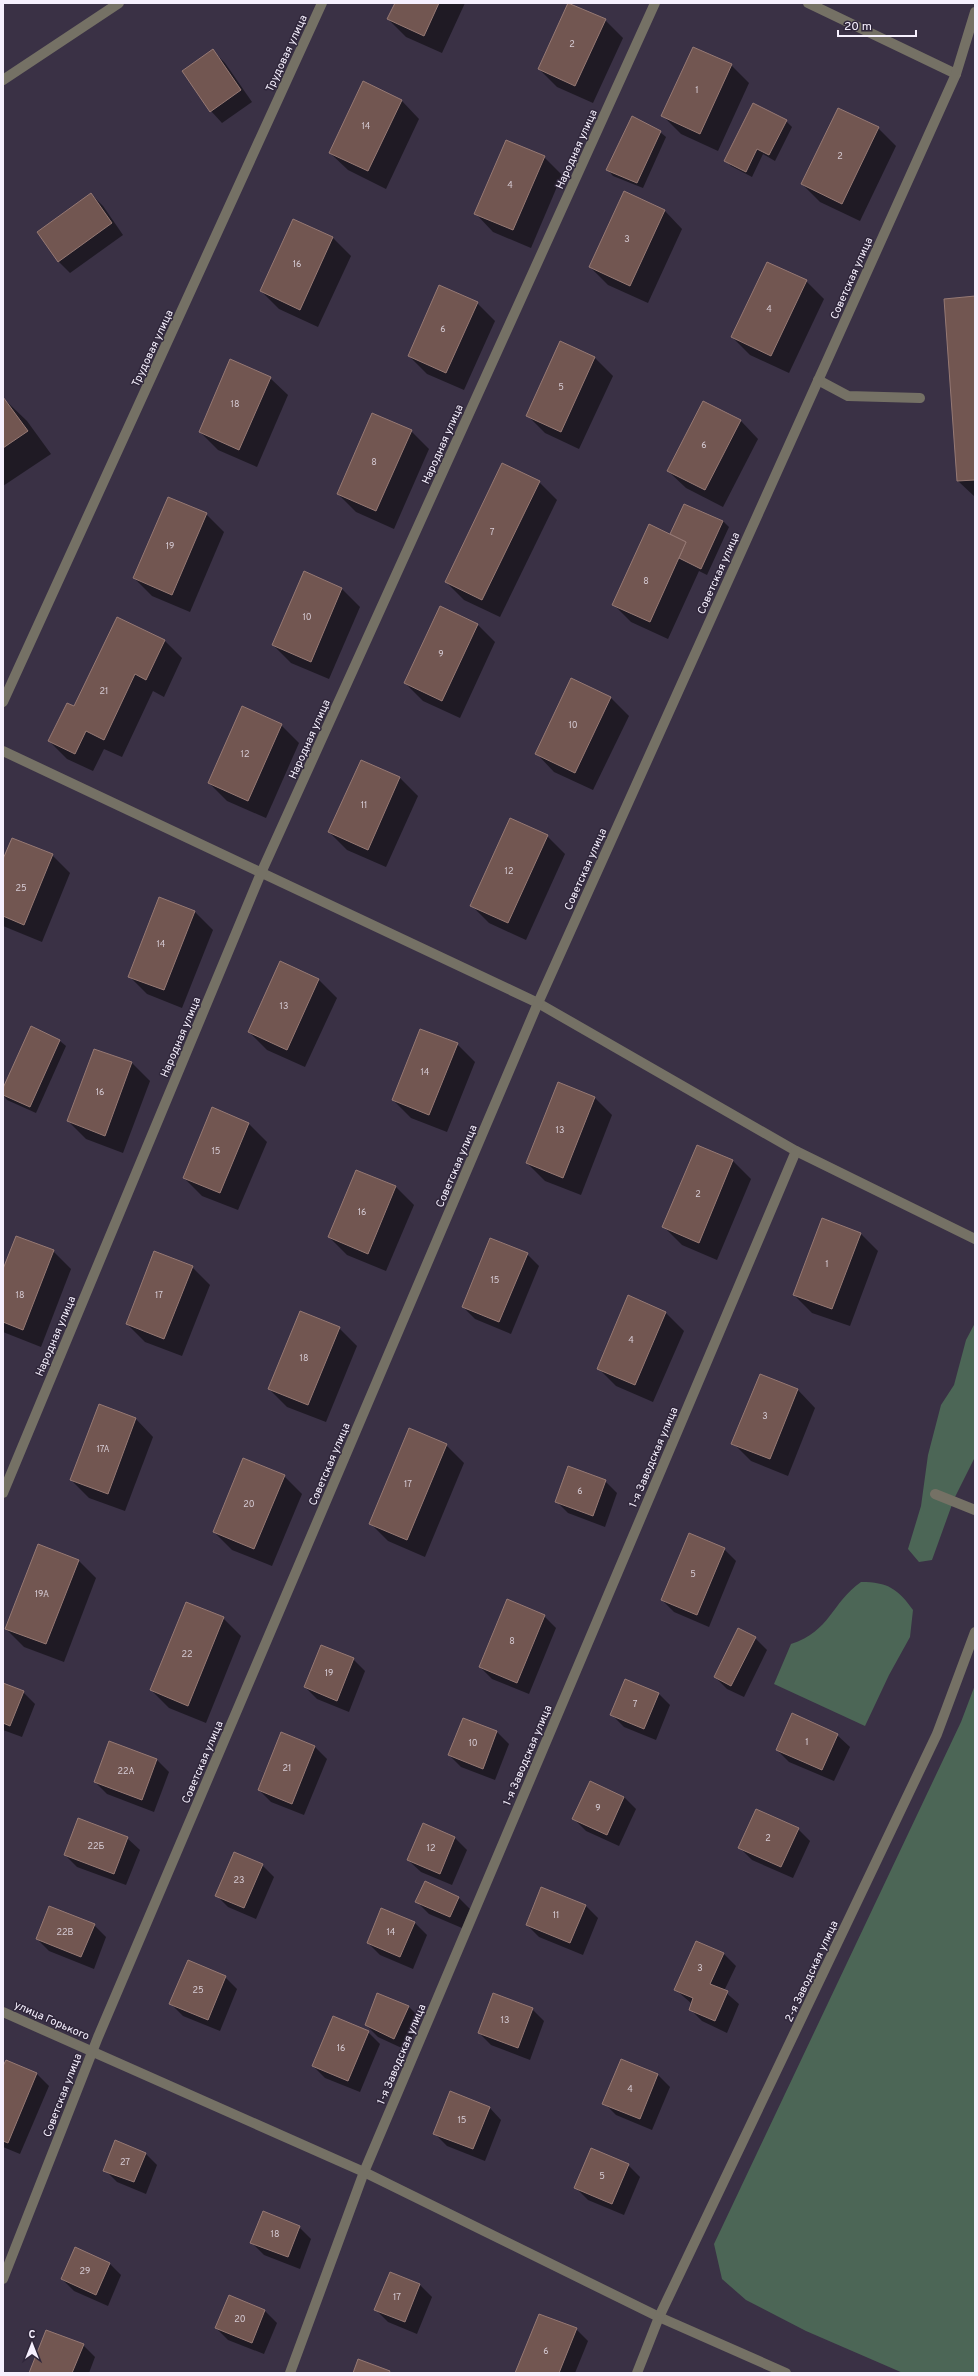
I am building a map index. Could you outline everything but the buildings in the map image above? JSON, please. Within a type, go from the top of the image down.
[{"type":"street","points":[[3,80],[119,3]]},
{"type":"street","name":"Трудовая улица","points":[[3,702],[322,3]]},
{"type":"street","name":"Народная улица","points":[[3,1493],[261,873],[654,3]]},
{"type":"street","points":[[808,3],[956,74]]},
{"type":"street","name":"Советская улица","points":[[3,2279],[92,2051],[538,1003],[956,74],[974,19]]},
{"type":"street","points":[[818,380],[848,396],[920,398]]},
{"type":"street","points":[[3,751],[538,1003],[796,1151],[975,1239]]},
{"type":"street","name":"1-я Заводская улица","points":[[290,2373],[364,2172],[796,1151]]},
{"type":"street","points":[[935,1494],[975,1510]]},
{"type":"street","name":"2-я Заводская улица","points":[[637,2373],[659,2317],[937,1734],[975,1632]]},
{"type":"street","name":"улица Горького","points":[[3,2012],[364,2172],[659,2317],[786,2373]]},
{"type":"green space","points":[[975,1323],[975,1457],[954,1499],[932,1560],[919,1562],[908,1549],[921,1506],[928,1455],[941,1405],[954,1385],[966,1340]]},
{"type":"green space","points":[[861,1582],[878,1583],[892,1588],[908,1603],[913,1610],[910,1637],[889,1675],[865,1726],[774,1684],[791,1644],[815,1632],[851,1590]]},
{"type":"green space","points":[[975,1685],[975,2373],[903,2373],[806,2331],[746,2300],[722,2279],[714,2244],[961,1722]]}]
